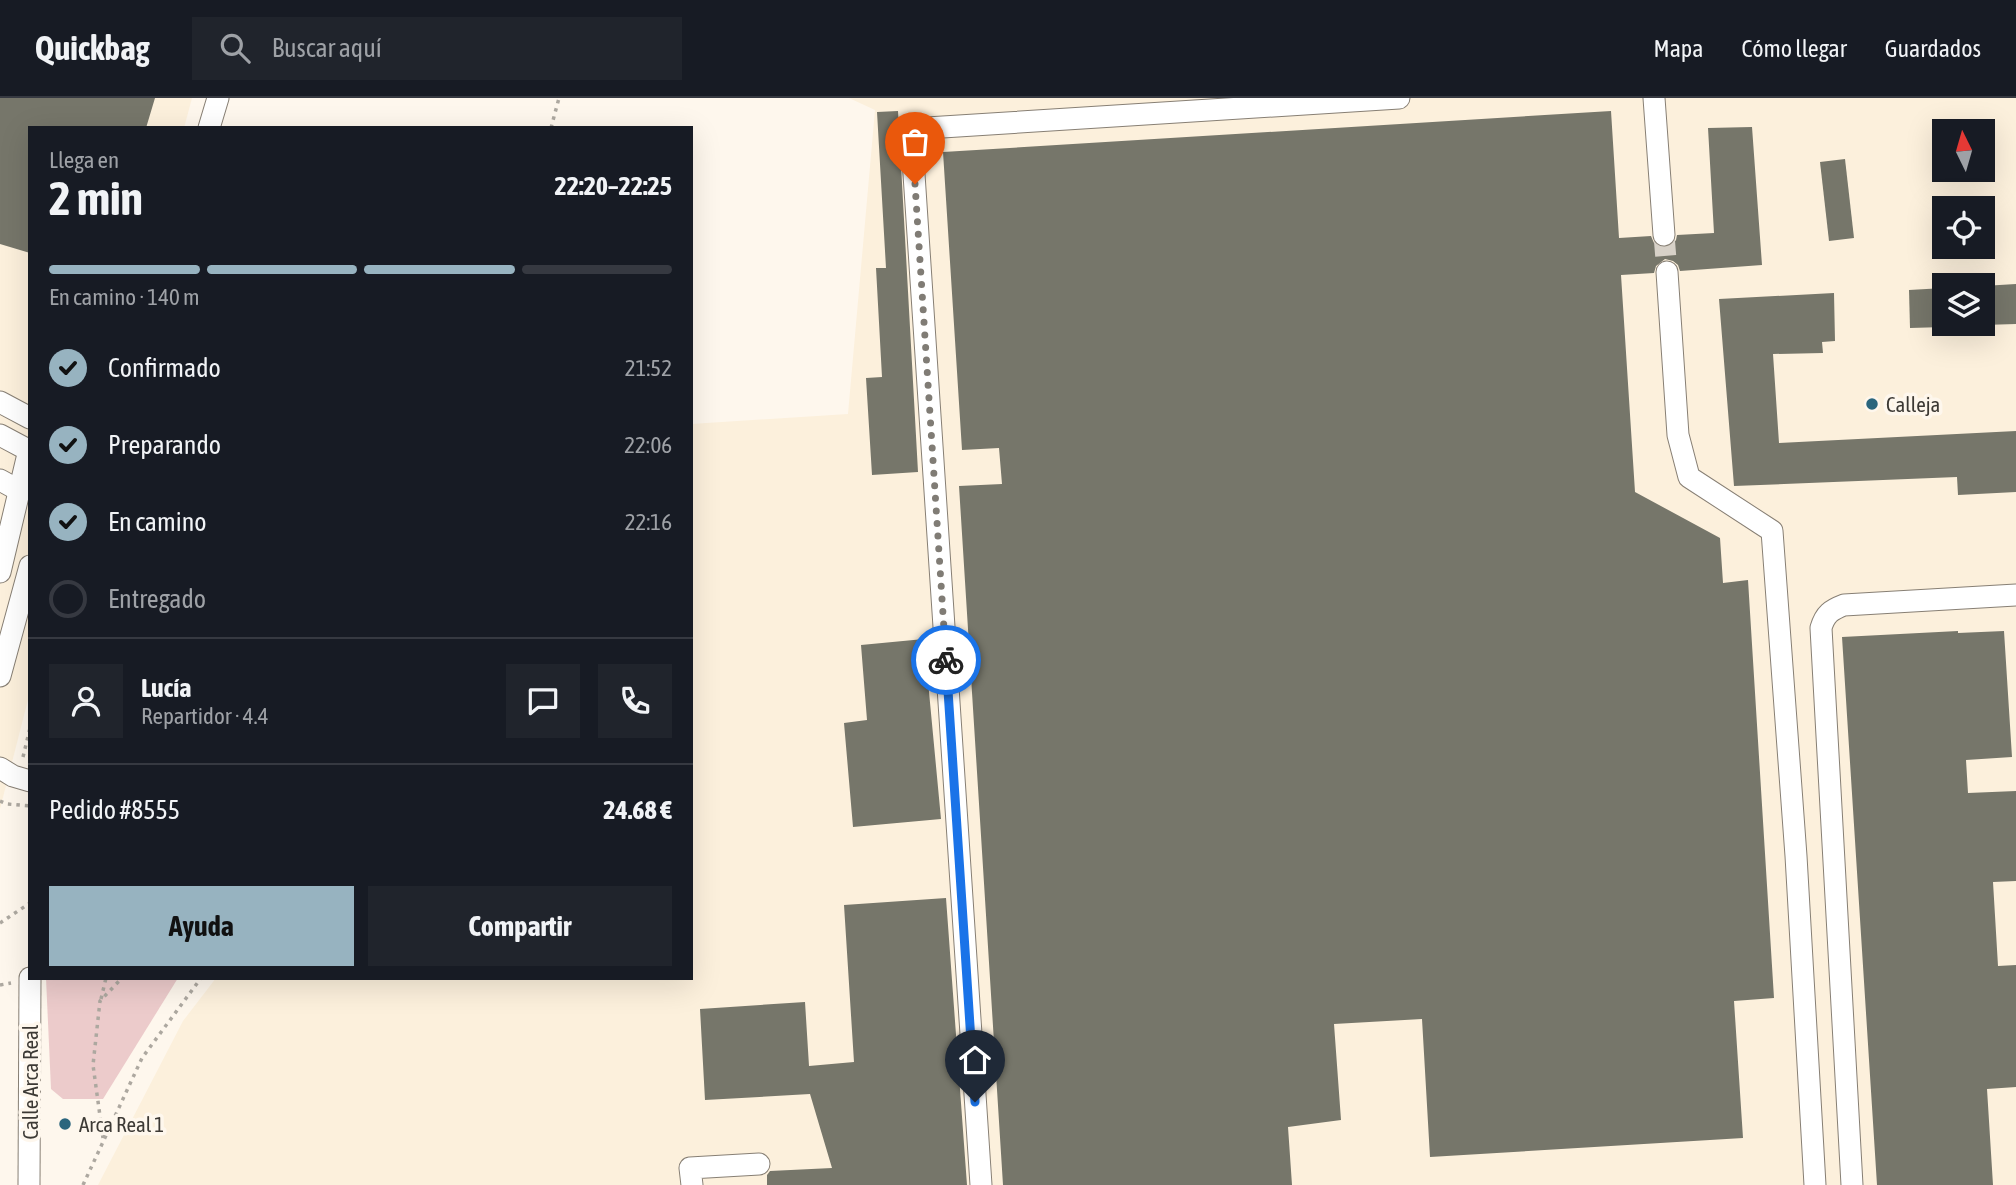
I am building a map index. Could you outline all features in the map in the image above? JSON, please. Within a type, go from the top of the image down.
[{"type":"street","points":[[210,126],[218,98]]},
{"type":"street","points":[[981,1185],[911,129],[1399,98]]},
{"type":"street","points":[[1654,98],[1664,235]]},
{"type":"street","points":[[1667,272],[1678,435],[1689,477],[1772,531],[1795,842],[1815,1185]]},
{"type":"street","points":[[0,402],[28,417]]},
{"type":"street","points":[[0,435],[28,450]]},
{"type":"street","points":[[0,572],[28,455]]},
{"type":"street","points":[[0,480],[20,491]]},
{"type":"street","points":[[0,676],[28,573]]},
{"type":"street","points":[[1852,1185],[1821,628],[1824,617],[1844,605],[2016,595]]},
{"type":"street","points":[[0,768],[12,776],[28,780]]},
{"type":"street","name":"Calle Arca Real","points":[[29,1185],[30,980]]},
{"type":"street","points":[[692,1185],[691,1168],[759,1164]]},
{"type":"path","points":[[552,126],[559,98]]},
{"type":"path","points":[[0,801],[28,806]]},
{"type":"path","points":[[0,923],[28,904]]},
{"type":"path","points":[[103,1139],[93,1066],[100,1001],[105,980]]},
{"type":"path","points":[[100,1001],[120,980]]},
{"type":"path","points":[[83,1185],[142,1058],[200,980]]},
{"type":"shaded area","points":[[0,98],[192,98],[185,126],[28,126],[28,700],[0,809]]},
{"type":"shaded area","points":[[849,98],[2016,98],[2016,1185],[98,1185],[183,1021],[214,980],[693,980],[693,424],[848,414],[875,110]]},
{"type":"shaded area","points":[[46,980],[177,980],[103,1099],[63,1099],[51,1089]]},
{"type":"building","points":[[0,98],[155,98],[147,126],[28,126],[28,252],[0,244]]},
{"type":"building","points":[[898,111],[918,472],[872,475],[866,378],[882,377],[876,268],[886,268],[877,112]]},
{"type":"building","points":[[1611,111],[1619,238],[1651,236],[1654,243],[1664,248],[1672,245],[1677,235],[1714,233],[1708,128],[1752,127],[1762,265],[1680,271],[1673,261],[1665,259],[1656,266],[1654,273],[1621,275],[1635,492],[1720,538],[1723,583],[1748,580],[1774,998],[1734,1001],[1743,1138],[1430,1157],[1422,1019],[1334,1024],[1341,1120],[1288,1127],[1292,1185],[1003,1185],[959,486],[1002,484],[999,448],[962,450],[943,152]]},
{"type":"building","points":[[1845,159],[1854,238],[1829,241],[1820,162]]},
{"type":"building","points":[[2016,284],[2016,324],[1995,325],[1995,285]]},
{"type":"building","points":[[1932,289],[1932,327],[1910,328],[1909,290]]},
{"type":"building","points":[[1834,293],[1835,341],[1822,342],[1823,353],[1773,354],[1779,443],[2016,431],[2016,492],[1958,495],[1957,477],[1734,486],[1719,299]]},
{"type":"building","points":[[2004,631],[2012,757],[1966,760],[1968,793],[2016,791],[2016,881],[1993,882],[1998,966],[2016,965],[2016,1087],[1987,1089],[1993,1185],[1877,1185],[1842,637]]},
{"type":"building","points":[[924,639],[941,819],[853,827],[844,723],[867,720],[861,645]]},
{"type":"building","points":[[946,898],[967,1185],[767,1185],[770,1171],[832,1168],[810,1094],[705,1100],[700,1009],[805,1002],[809,1066],[854,1062],[844,905]]},
{"type":"tunnel","points":[[1664,235],[1667,272]]},
{"type":"way so far","points":[[915,184],[946,660]]},
{"type":"place","name":"Calleja","points":[[1872,404]]},
{"type":"place","name":"Arca Real 1","points":[[65,1124]]},
{"type":"route","points":[[946,660],[975,1102]]}]
